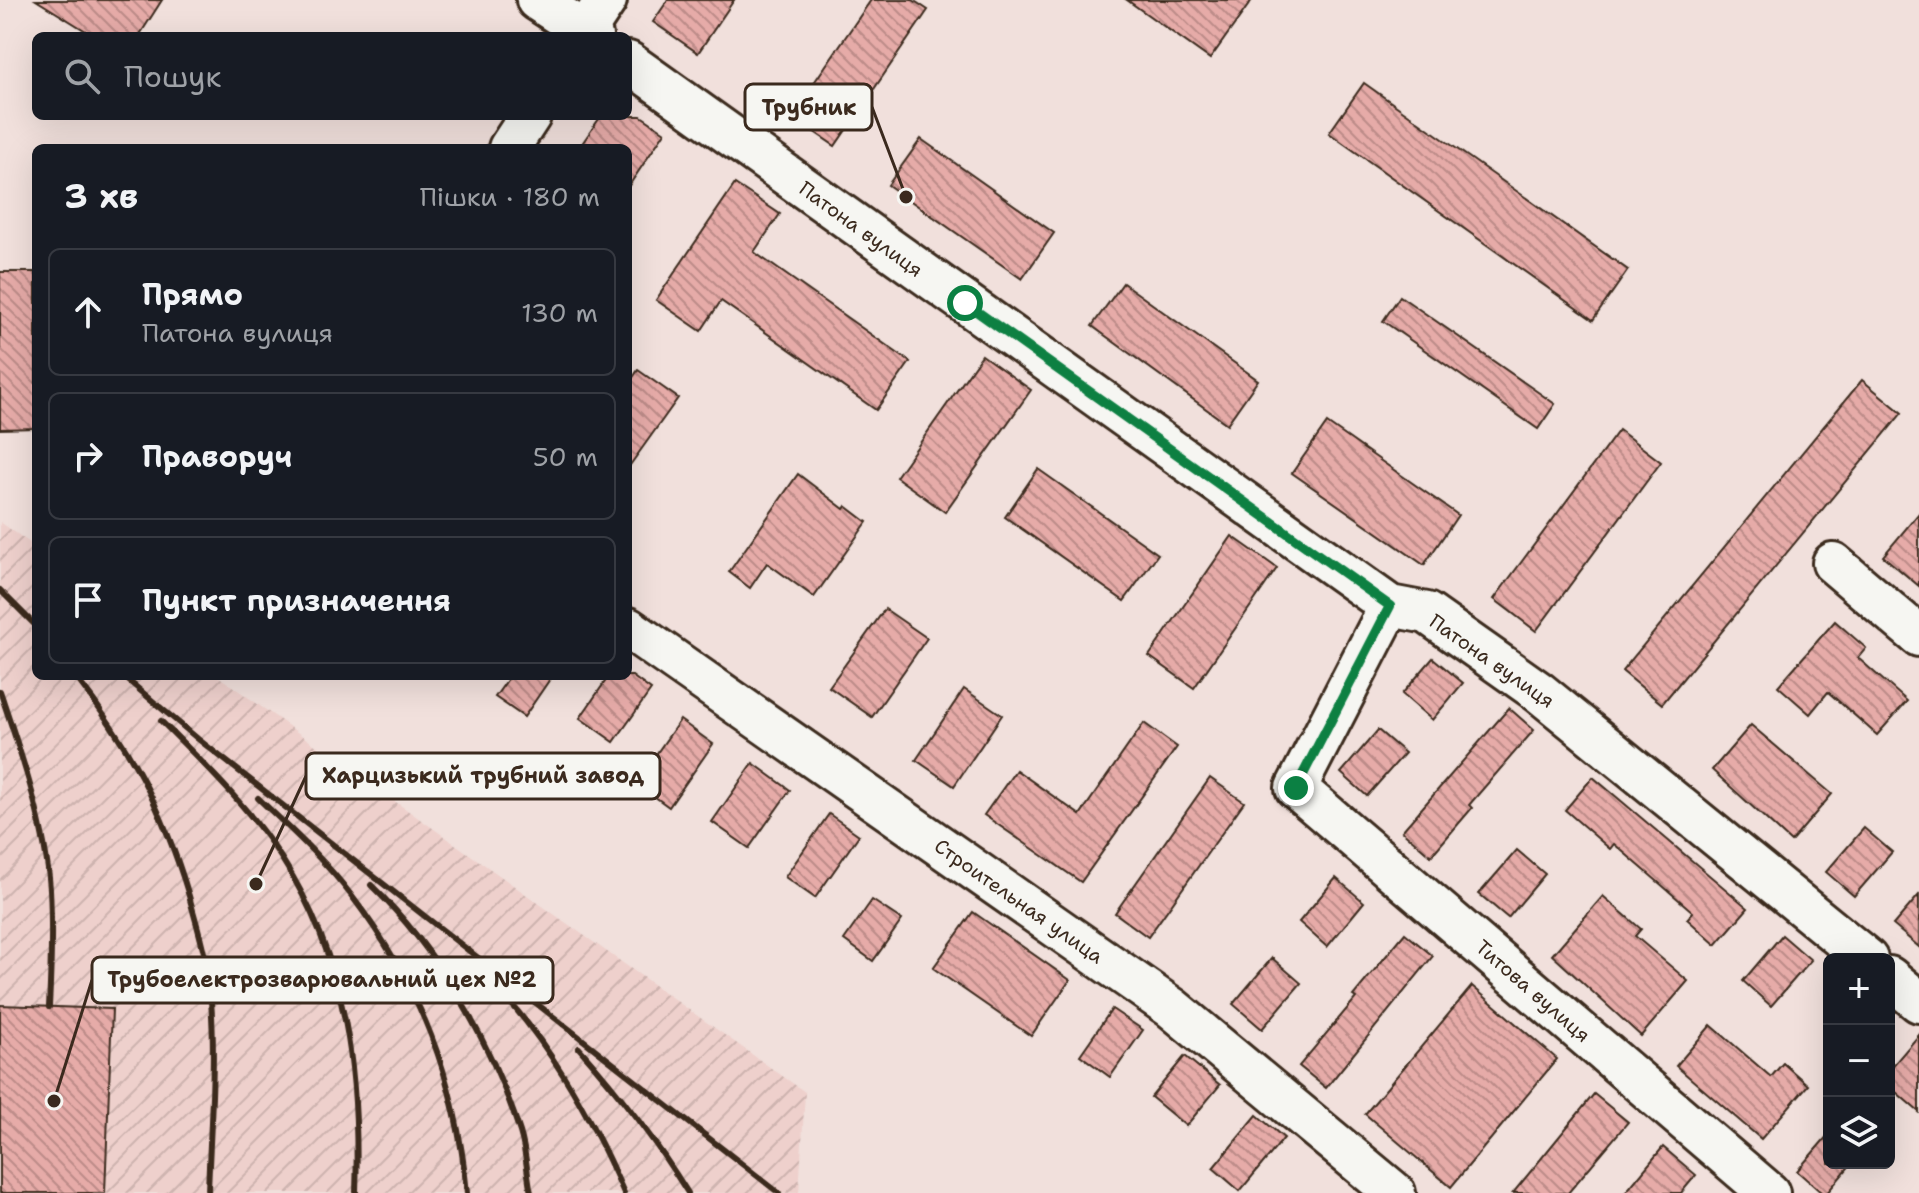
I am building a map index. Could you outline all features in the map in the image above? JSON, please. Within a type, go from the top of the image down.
[{"type":"street","points":[[537,0],[591,26]]},
{"type":"street","name":"Патона вулиця","points":[[632,65],[1390,606],[1427,613],[1539,692],[1860,953]]},
{"type":"street","points":[[512,144],[527,120]]},
{"type":"street","points":[[1833,563],[1919,636]]},
{"type":"street","name":"Титова вулиця","points":[[1390,606],[1296,788],[1769,1193]]},
{"type":"street","name":"Строительная улица","points":[[632,631],[1172,1008],[1395,1193]]},
{"type":"street","points":[[1895,982],[1919,1002]]},
{"type":"shaded area","points":[[0,522],[32,544],[32,680],[224,680],[805,1092],[799,1193],[0,1193]]},
{"type":"building","points":[[36,0],[162,0],[142,32],[88,32]]},
{"type":"building","points":[[668,0],[734,0],[698,53],[653,22]]},
{"type":"building","points":[[871,0],[913,0],[928,10],[835,146],[791,116]]},
{"type":"building","points":[[1127,0],[1252,0],[1210,59]]},
{"type":"building","points":[[1364,83],[1628,270],[1593,320],[1329,133]]},
{"type":"building","points":[[632,116],[641,116],[665,132],[632,181],[632,144],[582,144],[598,120],[632,120]]},
{"type":"building","points":[[921,139],[1054,233],[1022,279],[888,185]]},
{"type":"building","points":[[735,184],[780,214],[754,252],[910,362],[876,410],[721,301],[701,331],[656,300]]},
{"type":"building","points":[[0,272],[32,272],[32,428],[0,429]]},
{"type":"building","points":[[1123,283],[1258,380],[1227,424],[1092,326]]},
{"type":"building","points":[[1400,296],[1555,404],[1538,429],[1383,321]]},
{"type":"building","points":[[982,355],[1031,390],[945,512],[896,477]]},
{"type":"building","points":[[638,370],[678,398],[632,462],[632,379]]},
{"type":"building","points":[[1862,380],[1902,413],[1662,704],[1622,671]]},
{"type":"building","points":[[1327,423],[1458,515],[1424,565],[1292,473]]},
{"type":"building","points":[[1619,430],[1661,462],[1536,631],[1494,599]]},
{"type":"building","points":[[1038,469],[1158,554],[1124,601],[1005,517]]},
{"type":"building","points":[[798,474],[844,509],[846,506],[867,522],[814,597],[767,563],[750,588],[729,572]]},
{"type":"building","points":[[1919,513],[1919,586],[1883,556]]},
{"type":"building","points":[[1232,536],[1277,568],[1194,688],[1149,656]]},
{"type":"building","points":[[885,609],[927,638],[872,717],[829,687]]},
{"type":"building","points":[[1835,621],[1866,648],[1858,658],[1907,701],[1877,735],[1828,692],[1810,714],[1778,686]]},
{"type":"building","points":[[1433,658],[1463,683],[1432,720],[1402,694]]},
{"type":"building","points":[[632,676],[651,690],[614,742],[580,718],[606,680],[632,680]]},
{"type":"building","points":[[507,680],[549,680],[524,717],[495,697]]},
{"type":"building","points":[[964,689],[1002,715],[954,786],[916,760]]},
{"type":"building","points":[[1509,708],[1534,730],[1469,805],[1472,808],[1431,856],[1402,831]]},
{"type":"building","points":[[680,720],[713,744],[669,807],[636,783]]},
{"type":"building","points":[[1144,723],[1177,747],[1081,882],[984,815],[1016,770],[1080,815]]},
{"type":"building","points":[[1751,725],[1832,794],[1791,842],[1712,770]]},
{"type":"building","points":[[1378,730],[1405,753],[1367,796],[1341,773]]},
{"type":"building","points":[[753,763],[790,790],[749,848],[712,822]]},
{"type":"building","points":[[1593,777],[1748,908],[1716,945],[1687,919],[1693,912],[1614,844],[1610,849],[1565,810]]},
{"type":"building","points":[[1210,778],[1244,802],[1148,937],[1115,913]]},
{"type":"building","points":[[829,814],[859,835],[815,898],[785,877]]},
{"type":"building","points":[[1864,828],[1892,852],[1854,896],[1826,872]]},
{"type":"building","points":[[1517,850],[1545,874],[1508,918],[1479,894]]},
{"type":"building","points":[[1336,878],[1364,902],[1327,947],[1299,922]]},
{"type":"building","points":[[1919,895],[1919,947],[1893,925]]},
{"type":"building","points":[[1603,896],[1641,929],[1635,936],[1688,981],[1641,1036],[1552,955]]},
{"type":"building","points":[[872,900],[902,920],[873,961],[844,940]]},
{"type":"building","points":[[973,912],[1070,980],[1031,1036],[933,968]]},
{"type":"building","points":[[1405,933],[1433,956],[1326,1088],[1299,1066]]},
{"type":"building","points":[[1782,935],[1811,960],[1771,1006],[1743,981]]},
{"type":"building","points":[[1272,958],[1301,983],[1262,1029],[1233,1004]]},
{"type":"building","points":[[1472,986],[1557,1059],[1451,1187],[1365,1114]]},
{"type":"building","points":[[0,1005],[112,1009],[105,1193],[0,1193]]},
{"type":"building","points":[[1112,1009],[1143,1030],[1110,1077],[1080,1055]]},
{"type":"building","points":[[1711,1025],[1771,1077],[1783,1063],[1808,1085],[1761,1139],[1676,1066]]},
{"type":"building","points":[[1919,1035],[1919,1112],[1895,1091],[1895,1063]]},
{"type":"building","points":[[1185,1056],[1220,1085],[1186,1126],[1151,1097]]},
{"type":"building","points":[[1594,1094],[1628,1122],[1568,1193],[1513,1193]]},
{"type":"building","points":[[1257,1115],[1284,1138],[1240,1191],[1213,1168]]},
{"type":"building","points":[[1823,1141],[1823,1169],[1847,1169],[1827,1193],[1822,1193],[1797,1171]]},
{"type":"building","points":[[1663,1147],[1696,1175],[1681,1193],[1625,1193]]},
{"type":"railway","points":[[0,590],[32,622]]},
{"type":"railway","points":[[78,680],[129,754],[156,807],[179,865],[200,934],[208,973],[212,1027],[208,1193]]},
{"type":"railway","points":[[128,680],[198,739],[779,1193]]},
{"type":"railway","points":[[0,691],[31,788],[47,864],[51,918],[49,1007]]},
{"type":"railway","points":[[161,721],[225,787],[269,840],[304,897],[322,937],[345,1020],[351,1063],[357,1149],[356,1193]]},
{"type":"railway","points":[[258,798],[341,882],[397,964],[416,1000],[444,1073],[462,1151],[467,1193]]},
{"type":"railway","points":[[371,885],[419,939],[478,1032],[520,1132],[531,1193]]},
{"type":"railway","points":[[483,972],[527,1022],[564,1076],[596,1133],[624,1193]]},
{"type":"railway","points":[[579,1048],[637,1118],[688,1193]]},
{"type":"place","name":"Трубник","points":[[906,197]]},
{"type":"place","name":"Харцизький трубний завод","points":[[256,884]]},
{"type":"place","name":"Трубоелектрозварювальний цех №2","points":[[54,1101]]},
{"type":"route","points":[[965,303],[1390,606],[1296,788]]}]
